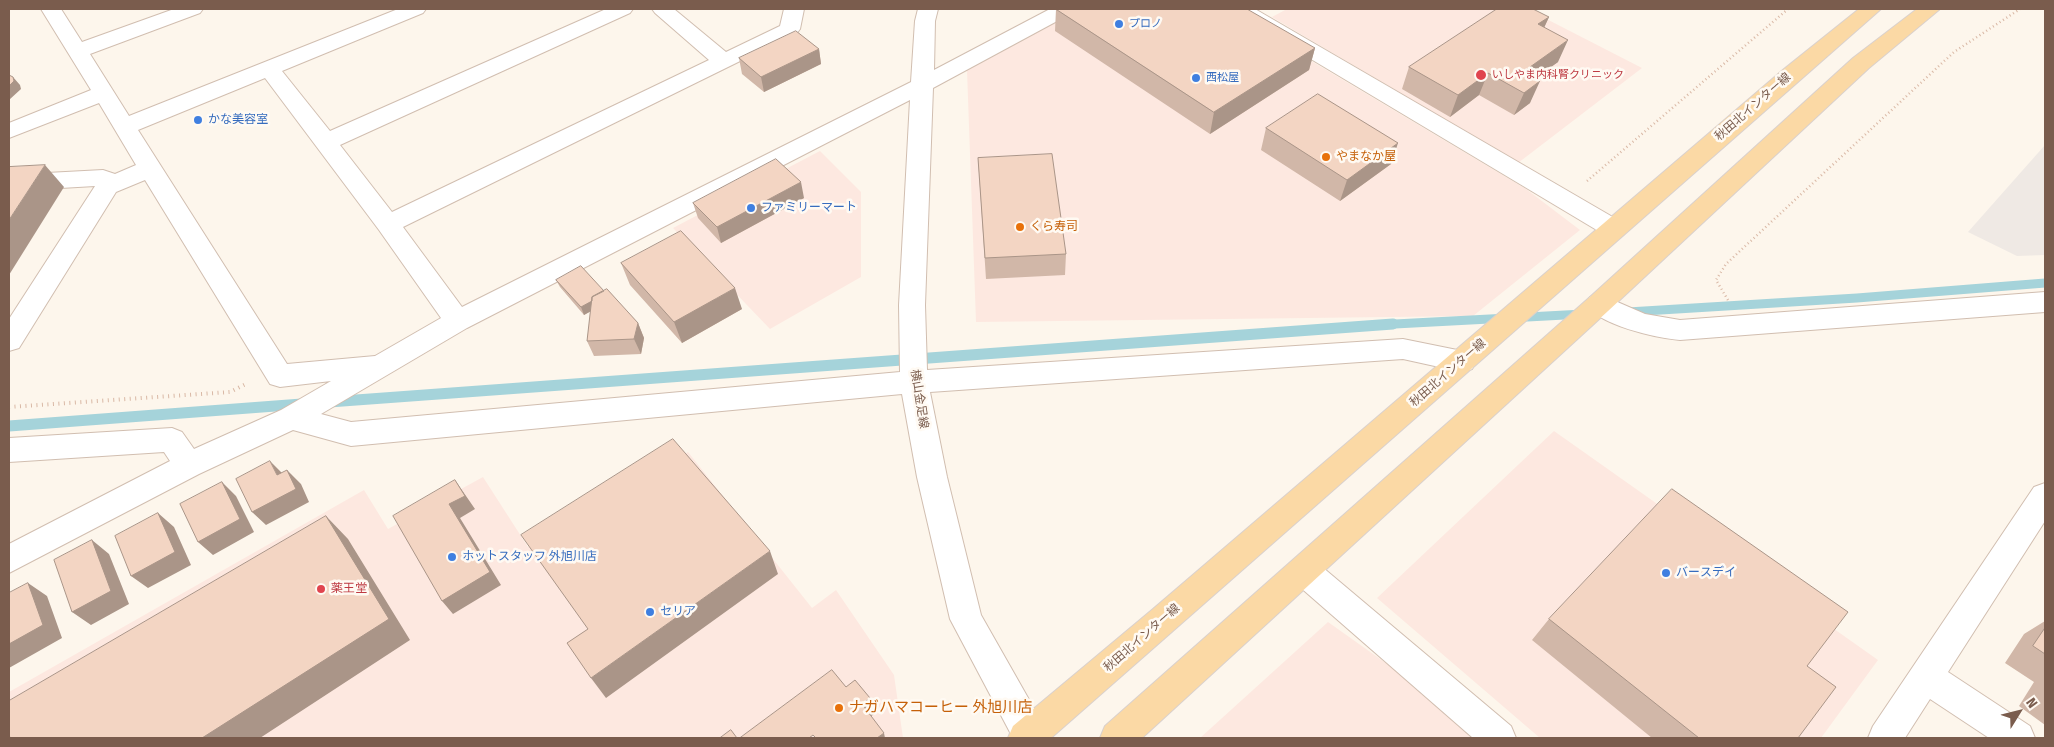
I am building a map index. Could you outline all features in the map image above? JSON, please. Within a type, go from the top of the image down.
[{"type":"main road","name":"秋田北インター線","points":[[1028,737],[1792,74],[1872,9]]},
{"type":"main road","points":[[1117,738],[1599,305],[1860,63],[1930,9]]},
{"type":"street","points":[[51,9],[126,126],[280,376],[382,365]]},
{"type":"street","points":[[78,51],[194,9]]},
{"type":"street","points":[[126,126],[416,9]]},
{"type":"street","points":[[326,142],[623,9]]},
{"type":"street","points":[[662,9],[725,62]]},
{"type":"street","points":[[388,224],[790,29],[794,9]]},
{"type":"street","name":"横山金足線","points":[[928,9],[925,21],[912,305],[914,380],[932,477],[966,619],[1028,737]]},
{"type":"street","points":[[9,559],[189,465],[293,417],[458,321],[922,85],[1065,9]]},
{"type":"street","points":[[1241,9],[1614,229]]},
{"type":"street","points":[[269,68],[388,224],[458,321]]},
{"type":"street","points":[[9,131],[104,93]]},
{"type":"street","points":[[9,341],[108,186],[152,168]]},
{"type":"street","points":[[9,183],[103,178],[115,183]]},
{"type":"street","points":[[1599,305],[1626,319],[1653,328],[1680,330],[2045,302]]},
{"type":"street","points":[[293,417],[351,434],[914,380],[1403,349],[1462,361]]},
{"type":"street","points":[[9,450],[172,440],[189,465]]},
{"type":"street","points":[[1885,738],[2045,496]]},
{"type":"street","points":[[1304,571],[1499,738]]},
{"type":"street","points":[[1927,677],[2018,738]]},
{"type":"path","points":[[1566,199],[1788,9]]},
{"type":"path","points":[[1723,291],[1716,280],[1726,264],[1954,52],[2020,9]]},
{"type":"path","points":[[9,407],[230,392],[275,368]]},
{"type":"shaded area","points":[[1080,9],[1224,9],[1526,189],[1580,230],[1473,316],[976,322],[967,70]]},
{"type":"shaded area","points":[[1287,9],[1527,9],[1642,68],[1518,163],[1272,17]]},
{"type":"shaded area","points":[[2045,145],[2045,255],[2017,256],[1968,232]]},
{"type":"shaded area","points":[[820,151],[861,192],[861,277],[770,329],[673,228]]},
{"type":"shaded area","points":[[1554,431],[1878,660],[1821,738],[1540,738],[1377,598]]},
{"type":"shaded area","points":[[688,452],[812,608],[836,590],[894,675],[903,738],[9,738],[9,692],[364,490],[388,529],[483,477],[528,547]]},
{"type":"shaded area","points":[[1328,622],[1421,688],[1480,738],[1200,738]]},
{"type":"building","points":[[1056,9],[1247,9],[1315,48],[1214,112]]},
{"type":"building","name":"いしやま内科腎クリニック","points":[[1497,9],[1533,9],[1549,17],[1538,24],[1568,40],[1523,72],[1540,81],[1524,93],[1488,73],[1458,95],[1409,67]]},
{"type":"building","points":[[796,31],[819,49],[761,77],[739,58]]},
{"type":"building","points":[[9,75],[13,77],[14,81],[9,86]]},
{"type":"building","points":[[1318,94],[1398,143],[1347,180],[1266,128]]},
{"type":"building","name":"くら寿司","points":[[1052,154],[1066,254],[985,258],[978,158]]},
{"type":"building","points":[[776,159],[801,182],[717,227],[693,203]]},
{"type":"building","points":[[45,165],[9,220],[9,167]]},
{"type":"building","points":[[681,231],[735,288],[674,322],[621,263]]},
{"type":"building","points":[[581,266],[604,291],[592,297],[592,301],[581,307],[556,280]]},
{"type":"building","points":[[607,289],[638,323],[634,339],[587,341],[592,297]]},
{"type":"building","name":"セリア","points":[[673,439],[770,551],[591,678],[567,643],[588,629],[521,535]]},
{"type":"building","points":[[270,461],[277,475],[287,470],[296,489],[252,512],[236,479]]},
{"type":"building","name":"ホットスタッフ 外旭川店","points":[[455,480],[465,496],[449,504],[490,572],[442,601],[393,516]]},
{"type":"building","points":[[222,482],[240,519],[198,542],[180,504]]},
{"type":"building","name":"バースデイ","points":[[1672,489],[1848,612],[1807,666],[1836,687],[1798,738],[1699,738],[1549,619]]},
{"type":"building","points":[[158,513],[175,552],[131,576],[115,536]]},
{"type":"building","name":"薬王堂","points":[[326,516],[389,619],[202,738],[10,738],[9,701]]},
{"type":"building","points":[[92,540],[111,591],[72,612],[54,560]]},
{"type":"building","points":[[28,583],[43,625],[9,644],[9,593]]},
{"type":"building","points":[[2045,628],[2045,654],[2033,646]]},
{"type":"building","points":[[832,670],[846,687],[855,680],[870,698],[862,704],[884,733],[877,738],[816,738],[813,735],[809,738],[740,738]]},
{"type":"building","points":[[731,730],[737,738],[720,738]]},
{"type":"waterway","points":[[1628,312],[1857,298],[2045,283]]},
{"type":"waterway","points":[[1388,324],[1584,314]]},
{"type":"waterway","points":[[329,402],[1388,324]]},
{"type":"waterway","points":[[1376,325],[1388,324]]},
{"type":"waterway","points":[[1388,324],[1393,324]]},
{"type":"waterway","points":[[9,426],[302,404]]},
{"type":"place","name":"プロノ","points":[[1119,24]]},
{"type":"place","name":"いしやま内科腎クリニック","points":[[1481,75]]},
{"type":"place","name":"西松屋","points":[[1196,78]]},
{"type":"place","name":"かな美容室","points":[[198,120]]},
{"type":"place","name":"やまなか屋","points":[[1326,157]]},
{"type":"place","name":"ファミリーマート","points":[[751,208]]},
{"type":"place","name":"くら寿司","points":[[1020,227]]},
{"type":"place","name":"ホットスタッフ 外旭川店","points":[[452,557]]},
{"type":"place","name":"バースデイ","points":[[1666,573]]},
{"type":"place","name":"薬王堂","points":[[321,589]]},
{"type":"place","name":"セリア","points":[[650,612]]},
{"type":"place","name":"ナガハマコーヒー 外旭川店","points":[[839,708]]}]
